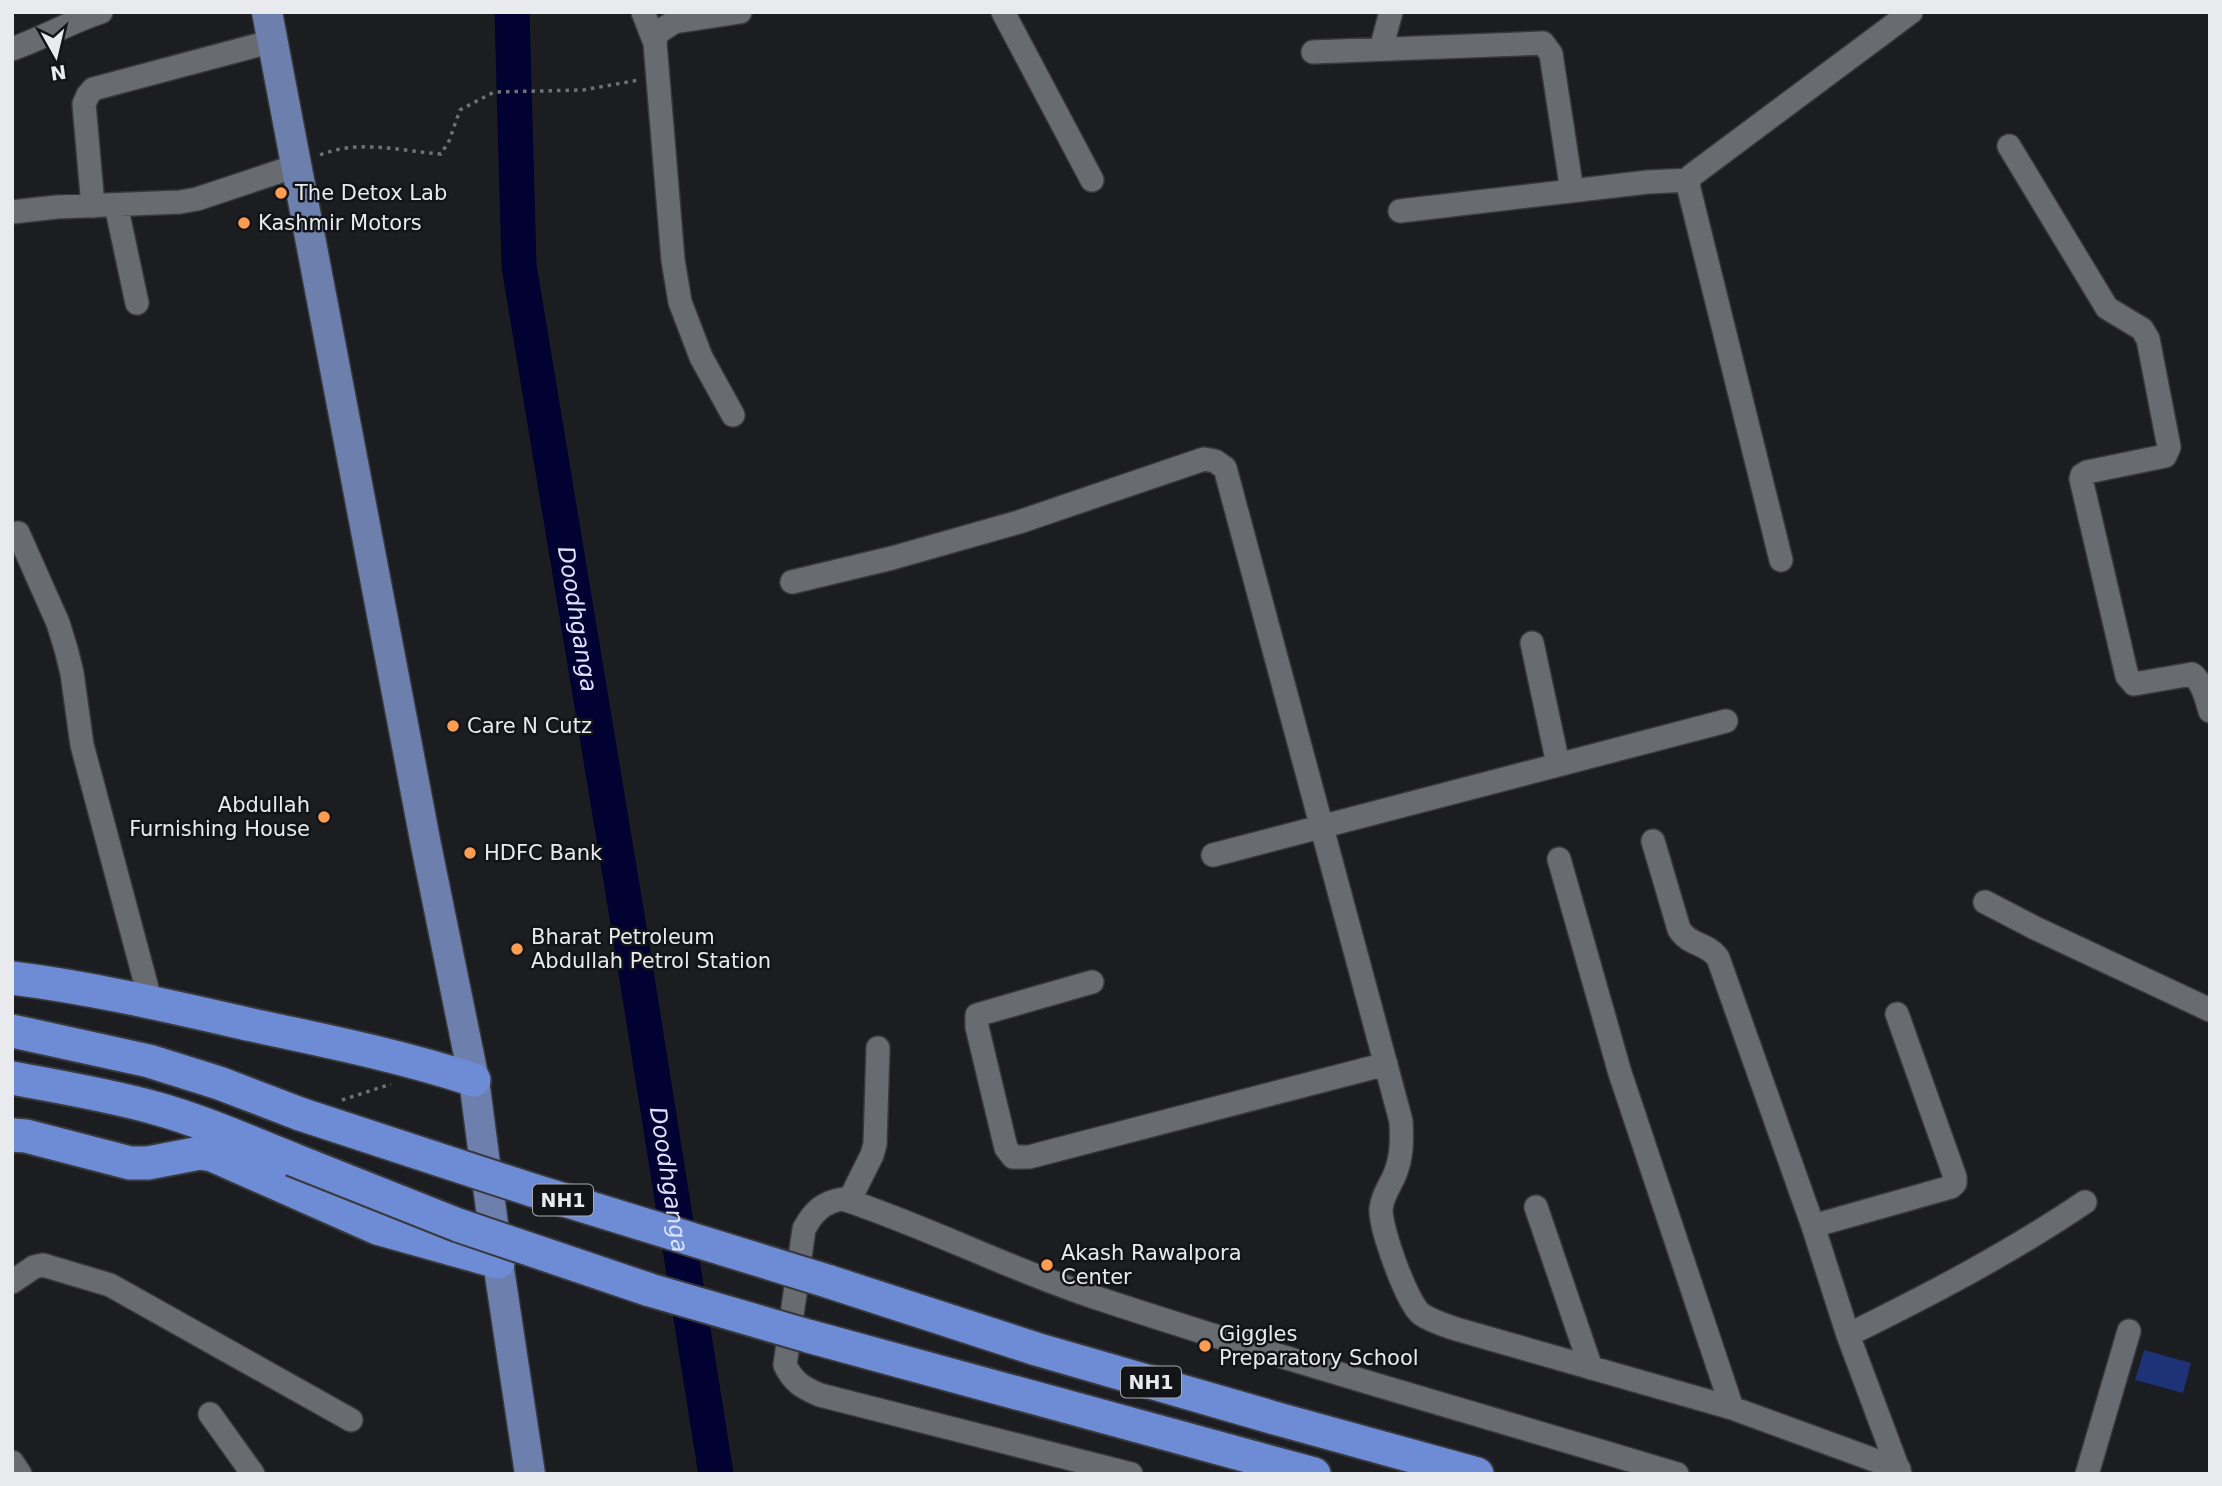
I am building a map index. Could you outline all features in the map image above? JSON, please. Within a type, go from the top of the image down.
[{"type":"highway","points":[[12,978],[49,982],[416,1061],[474,1080]]},
{"type":"highway","name":"NH1","points":[[12,1031],[149,1061],[532,1190],[1036,1349],[1477,1474]]},
{"type":"highway","name":"NH1","points":[[12,1079],[89,1092],[155,1108],[218,1129],[458,1225],[650,1290],[808,1336],[1314,1474]]},
{"type":"highway","points":[[12,1135],[26,1136],[130,1163],[148,1163],[193,1154],[212,1155],[377,1228],[498,1262]]},
{"type":"main road","points":[[267,12],[474,1080],[530,1474]]},
{"type":"street","points":[[12,48],[101,12]]},
{"type":"street","points":[[643,12],[655,43]]},
{"type":"street","points":[[733,415],[701,357],[680,302],[673,260],[655,43],[657,33],[674,22],[740,12]]},
{"type":"street","points":[[1003,12],[1092,180]]},
{"type":"street","points":[[1381,49],[1391,12]]},
{"type":"street","points":[[1782,560],[1689,197],[1689,180],[1911,12]]},
{"type":"street","points":[[136,303],[105,206],[84,104],[88,95],[93,89],[273,41]]},
{"type":"street","points":[[1313,52],[1543,43],[1551,54],[1572,191]]},
{"type":"street","points":[[2009,146],[2107,309],[2142,329],[2148,340],[2168,452],[2165,456],[2087,472],[2081,479],[2127,677],[2134,684],[2192,674],[2202,686],[2210,711]]},
{"type":"street","points":[[12,212],[159,204],[197,199],[296,166]]},
{"type":"street","points":[[1399,211],[1648,182],[1689,180]]},
{"type":"street","points":[[792,582],[892,558],[1019,522],[1204,459],[1215,461],[1225,468],[1401,1121],[1400,1160],[1381,1209],[1406,1294],[1420,1313],[1436,1322],[1732,1408],[1899,1471]]},
{"type":"street","points":[[18,533],[58,624],[69,661],[82,745],[151,1003]]},
{"type":"street","points":[[1532,643],[1558,764]]},
{"type":"street","points":[[1213,855],[1726,722]]},
{"type":"street","points":[[1653,841],[1678,929],[1684,938],[1713,951],[1718,958],[1813,1226],[1848,1335],[1899,1471]]},
{"type":"street","points":[[1559,859],[1620,1073],[1732,1408]]},
{"type":"street","points":[[1985,902],[2035,928],[2208,1006]]},
{"type":"street","points":[[1092,982],[977,1015],[977,1027],[1006,1148],[1013,1157],[1029,1157],[1386,1064]]},
{"type":"street","points":[[1813,1226],[1951,1188],[1955,1183],[1897,1014]]},
{"type":"street","points":[[849,1201],[875,1144],[878,1048]]},
{"type":"street","points":[[1131,1474],[820,1395],[803,1388],[790,1377],[785,1365],[804,1229],[813,1213],[832,1200],[843,1199],[1104,1301],[1328,1372],[1677,1474]]},
{"type":"street","points":[[1848,1335],[1927,1296],[1995,1258],[2085,1202]]},
{"type":"street","points":[[1536,1207],[1591,1368]]},
{"type":"street","points":[[12,1282],[34,1267],[43,1265],[110,1285],[351,1420]]},
{"type":"street","points":[[2087,1474],[2129,1331]]},
{"type":"street","points":[[209,1413],[253,1474]]},
{"type":"street","points":[[12,1462],[20,1474]]},
{"type":"path","points":[[296,166],[336,148],[372,146],[441,154],[449,141],[460,110],[494,92],[583,90],[657,76]]},
{"type":"path","points":[[338,1102],[400,1081]]},
{"type":"building","points":[[2144,1350],[2191,1363],[2183,1393],[2135,1380]]},
{"type":"waterway","name":"Doodhganga","points":[[512,12],[519,266],[716,1474]]},
{"type":"place","name":"The Detox Lab","points":[[281,193]]},
{"type":"place","name":"Kashmir Motors","points":[[244,223]]},
{"type":"place","name":"Care N Cutz","points":[[453,726]]},
{"type":"place","name":"Abdullah Furnishing House","points":[[324,817]]},
{"type":"place","name":"HDFC Bank","points":[[470,853]]},
{"type":"place","name":"Bharat Petroleum Abdullah Petrol Station","points":[[517,949]]},
{"type":"place","name":"Akash Rawalpora Center","points":[[1047,1265]]},
{"type":"place","name":"Giggles Preparatory School","points":[[1205,1346]]}]
